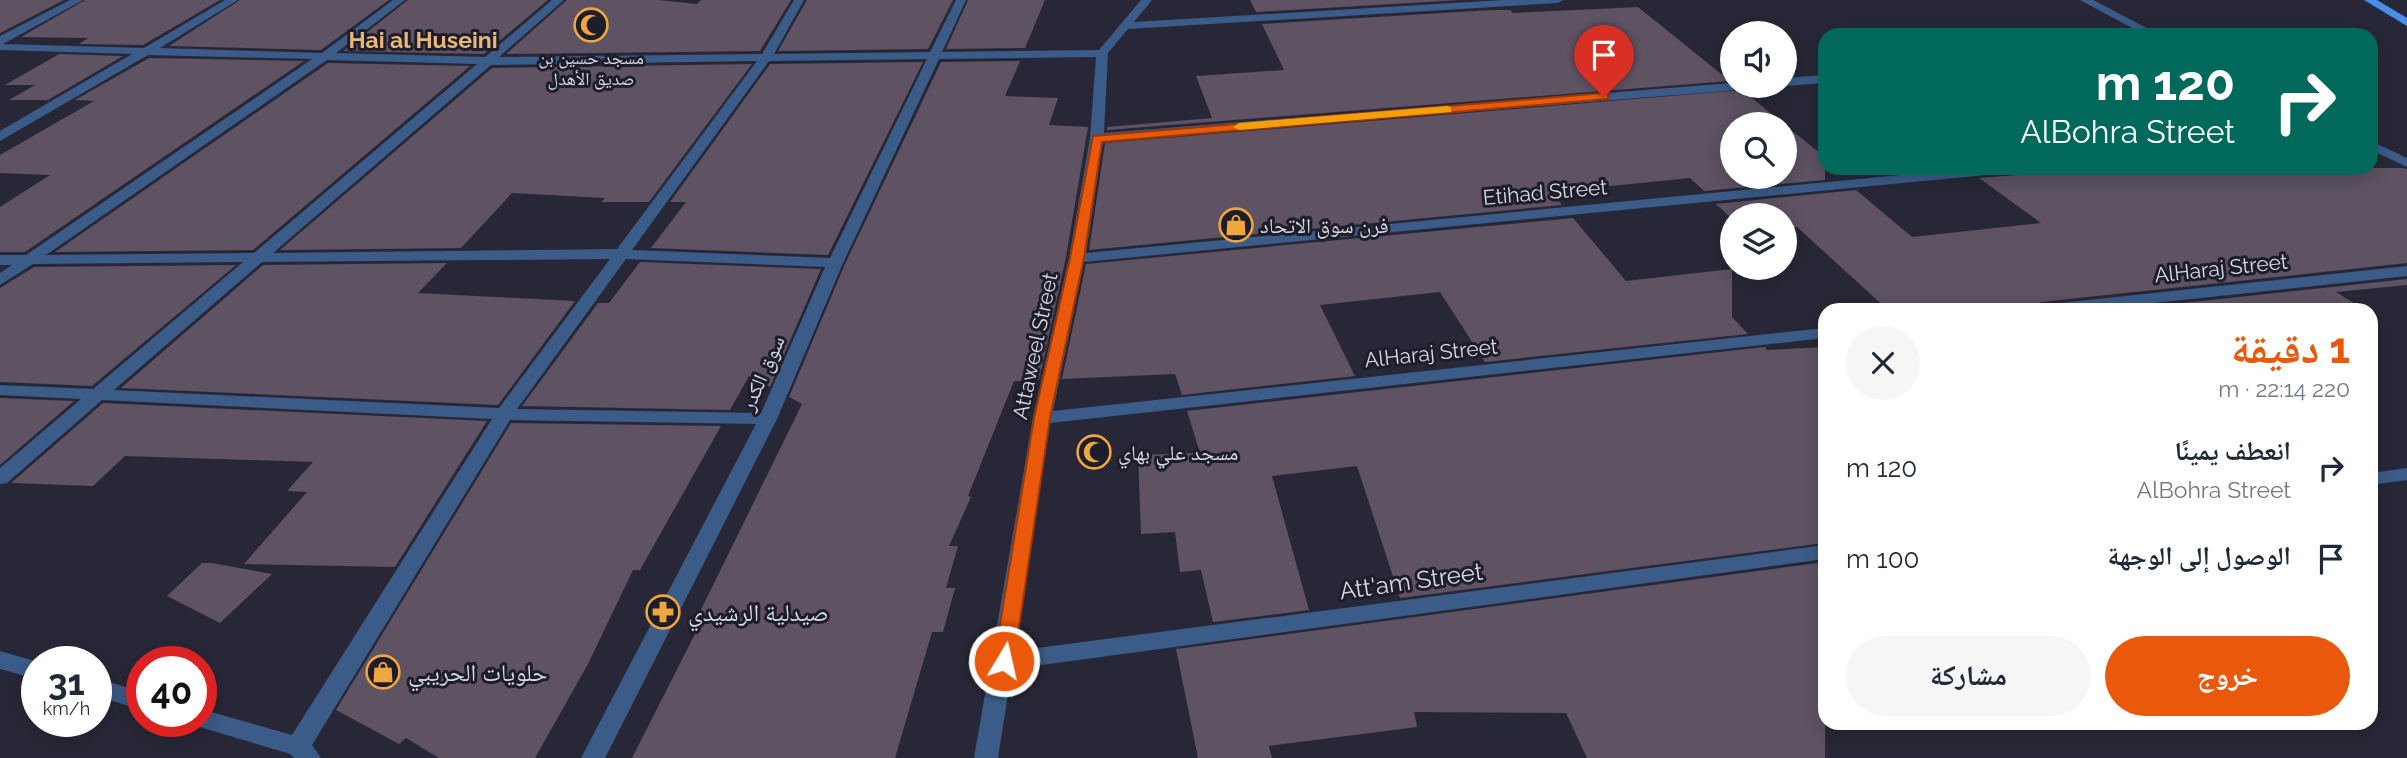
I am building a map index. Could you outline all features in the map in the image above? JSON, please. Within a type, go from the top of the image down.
[{"type":"main road","points":[[2369,0],[2407,23]]},
{"type":"street","points":[[0,44],[78,0]]},
{"type":"street","points":[[0,136],[233,0]]},
{"type":"street","points":[[0,280],[326,55],[400,0]]},
{"type":"street","points":[[0,478],[559,0]]},
{"type":"street","points":[[217,723],[303,752],[504,414],[764,60],[799,0]]},
{"type":"street","name":"سوق الكدر","points":[[593,758],[768,419],[835,263],[961,0]]},
{"type":"street","points":[[0,44],[487,61],[764,60],[1102,53],[1147,0]]},
{"type":"street","points":[[1126,26],[1558,0]]},
{"type":"street","points":[[2085,0],[2140,28]]},
{"type":"street","name":"Attaweel Street","points":[[986,758],[1042,418],[1077,258],[1097,138],[1102,53]]},
{"type":"street","points":[[1797,81],[1818,80]]},
{"type":"street","points":[[1097,138],[1720,87]]},
{"type":"street","points":[[2378,148],[2407,163]]},
{"type":"street","name":"Etihad Street","points":[[1077,258],[1944,175]]},
{"type":"street","points":[[0,260],[620,254],[835,263]]},
{"type":"street","name":"AlHaraj Street","points":[[2107,303],[2407,271]]},
{"type":"street","name":"AlHaraj Street","points":[[1042,418],[1818,334]]},
{"type":"street","points":[[0,390],[504,414],[768,419]]},
{"type":"street","points":[[2378,478],[2407,474]]},
{"type":"street","name":"Att'am Street","points":[[1004,661],[1818,553]]},
{"type":"street","points":[[0,660],[21,666]]},
{"type":"building","points":[[0,0],[64,0],[0,33]]},
{"type":"building","points":[[85,0],[220,0],[143,45],[79,44],[88,38],[21,37]]},
{"type":"building","points":[[240,0],[389,0],[321,50],[169,46]]},
{"type":"building","points":[[408,0],[548,0],[484,54],[343,51]]},
{"type":"building","points":[[567,0],[658,0],[697,4],[701,0],[791,0],[760,51],[506,54]]},
{"type":"building","points":[[807,0],[953,0],[928,49],[778,51]]},
{"type":"building","points":[[968,0],[1045,0],[1025,48],[946,49]]},
{"type":"building","points":[[1250,0],[1460,0],[1256,12]]},
{"type":"building","points":[[1638,7],[1720,73],[1720,82],[1107,130],[1107,127],[1212,118],[1196,76],[1284,70],[1262,24],[1492,10],[1510,10],[1513,13]]},
{"type":"building","points":[[59,54],[123,56],[48,100],[9,100],[35,85],[5,85]]},
{"type":"building","points":[[149,58],[304,61],[25,252],[0,252],[0,207],[50,175],[0,173],[0,155],[94,101],[75,100]]},
{"type":"building","points":[[1020,61],[1005,96],[1058,98],[1049,125],[1088,127],[1066,257],[1039,380],[1014,381],[968,496],[971,497],[949,546],[958,546],[946,588],[955,588],[943,632],[932,632],[895,758],[632,758],[697,630],[691,630],[802,404],[789,397],[845,264],[941,62]]},
{"type":"building","points":[[923,62],[828,255],[651,248],[686,202],[670,202],[770,64]]},
{"type":"building","points":[[328,63],[470,66],[253,250],[55,252]]},
{"type":"building","points":[[752,64],[649,202],[601,202],[605,198],[512,193],[461,248],[280,250],[492,68]]},
{"type":"building","points":[[1720,92],[1720,98],[1752,98],[1769,112],[1720,112],[1720,189],[1726,189],[1704,191],[1690,178],[1551,192],[1562,205],[1089,250],[1105,143]]},
{"type":"building","points":[[1797,135],[1818,151],[1818,175],[1825,175],[1825,180],[1797,183]]},
{"type":"building","points":[[2378,168],[2407,169],[2407,263],[2040,303],[1880,303],[1797,227],[1797,203],[1726,203],[1856,190],[1912,237],[2041,223],[1979,178],[2017,175],[2378,175]]},
{"type":"building","points":[[1573,218],[1626,281],[1720,270],[1720,280],[1732,280],[1732,317],[1748,334],[1485,362],[1440,292],[1320,305],[1355,376],[1182,395],[1175,374],[1062,379],[1086,264]]},
{"type":"building","points":[[640,262],[821,269],[770,387],[749,376],[730,410],[522,406],[598,303],[609,303]]},
{"type":"building","points":[[447,263],[418,293],[575,301],[498,405],[121,388],[263,265]]},
{"type":"building","points":[[236,265],[92,386],[0,382],[0,288],[34,267]]},
{"type":"building","points":[[2407,279],[2407,285],[2336,292],[2354,303],[2182,303]]},
{"type":"building","points":[[1765,347],[1767,350],[1818,347],[1818,544],[1400,598],[1357,466],[1272,476],[1309,610],[1213,622],[1201,570],[1180,572],[1175,532],[1141,534],[1138,455],[1200,453],[1187,411]]},
{"type":"building","points":[[0,398],[74,401],[0,465]]},
{"type":"building","points":[[103,403],[487,421],[395,567],[244,564],[307,492],[287,491],[313,462],[125,456],[93,486],[11,483]]},
{"type":"building","points":[[511,423],[721,426],[640,570],[633,570],[588,664],[535,758],[439,758],[406,738],[399,744],[336,710]]},
{"type":"building","points":[[202,563],[272,574],[220,623],[167,596]]},
{"type":"building","points":[[1818,563],[1818,730],[1825,730],[1825,758],[1587,758],[1566,713],[1414,712],[1417,727],[1269,746],[1272,758],[1198,758],[1176,649]]},
{"type":"slow traffic","points":[[1239,127],[1447,110]]},
{"type":"place","name":"مسجد حسين بن صديق الأهدل","points":[[591,25]]},
{"type":"place","name":"فرن سوق الاتحاد","points":[[1236,225]]},
{"type":"place","name":"مسجد علي بهاي","points":[[1094,452]]},
{"type":"place","name":"صيدلية الرشيدي","points":[[663,612]]},
{"type":"place","name":"حلويات الحريبي","points":[[383,672]]},
{"type":"district","name":"Hai al Huseini","points":[[423,39]]},
{"type":"route","points":[[1004,661],[1042,418],[1077,258],[1097,138],[1604,97]]}]
